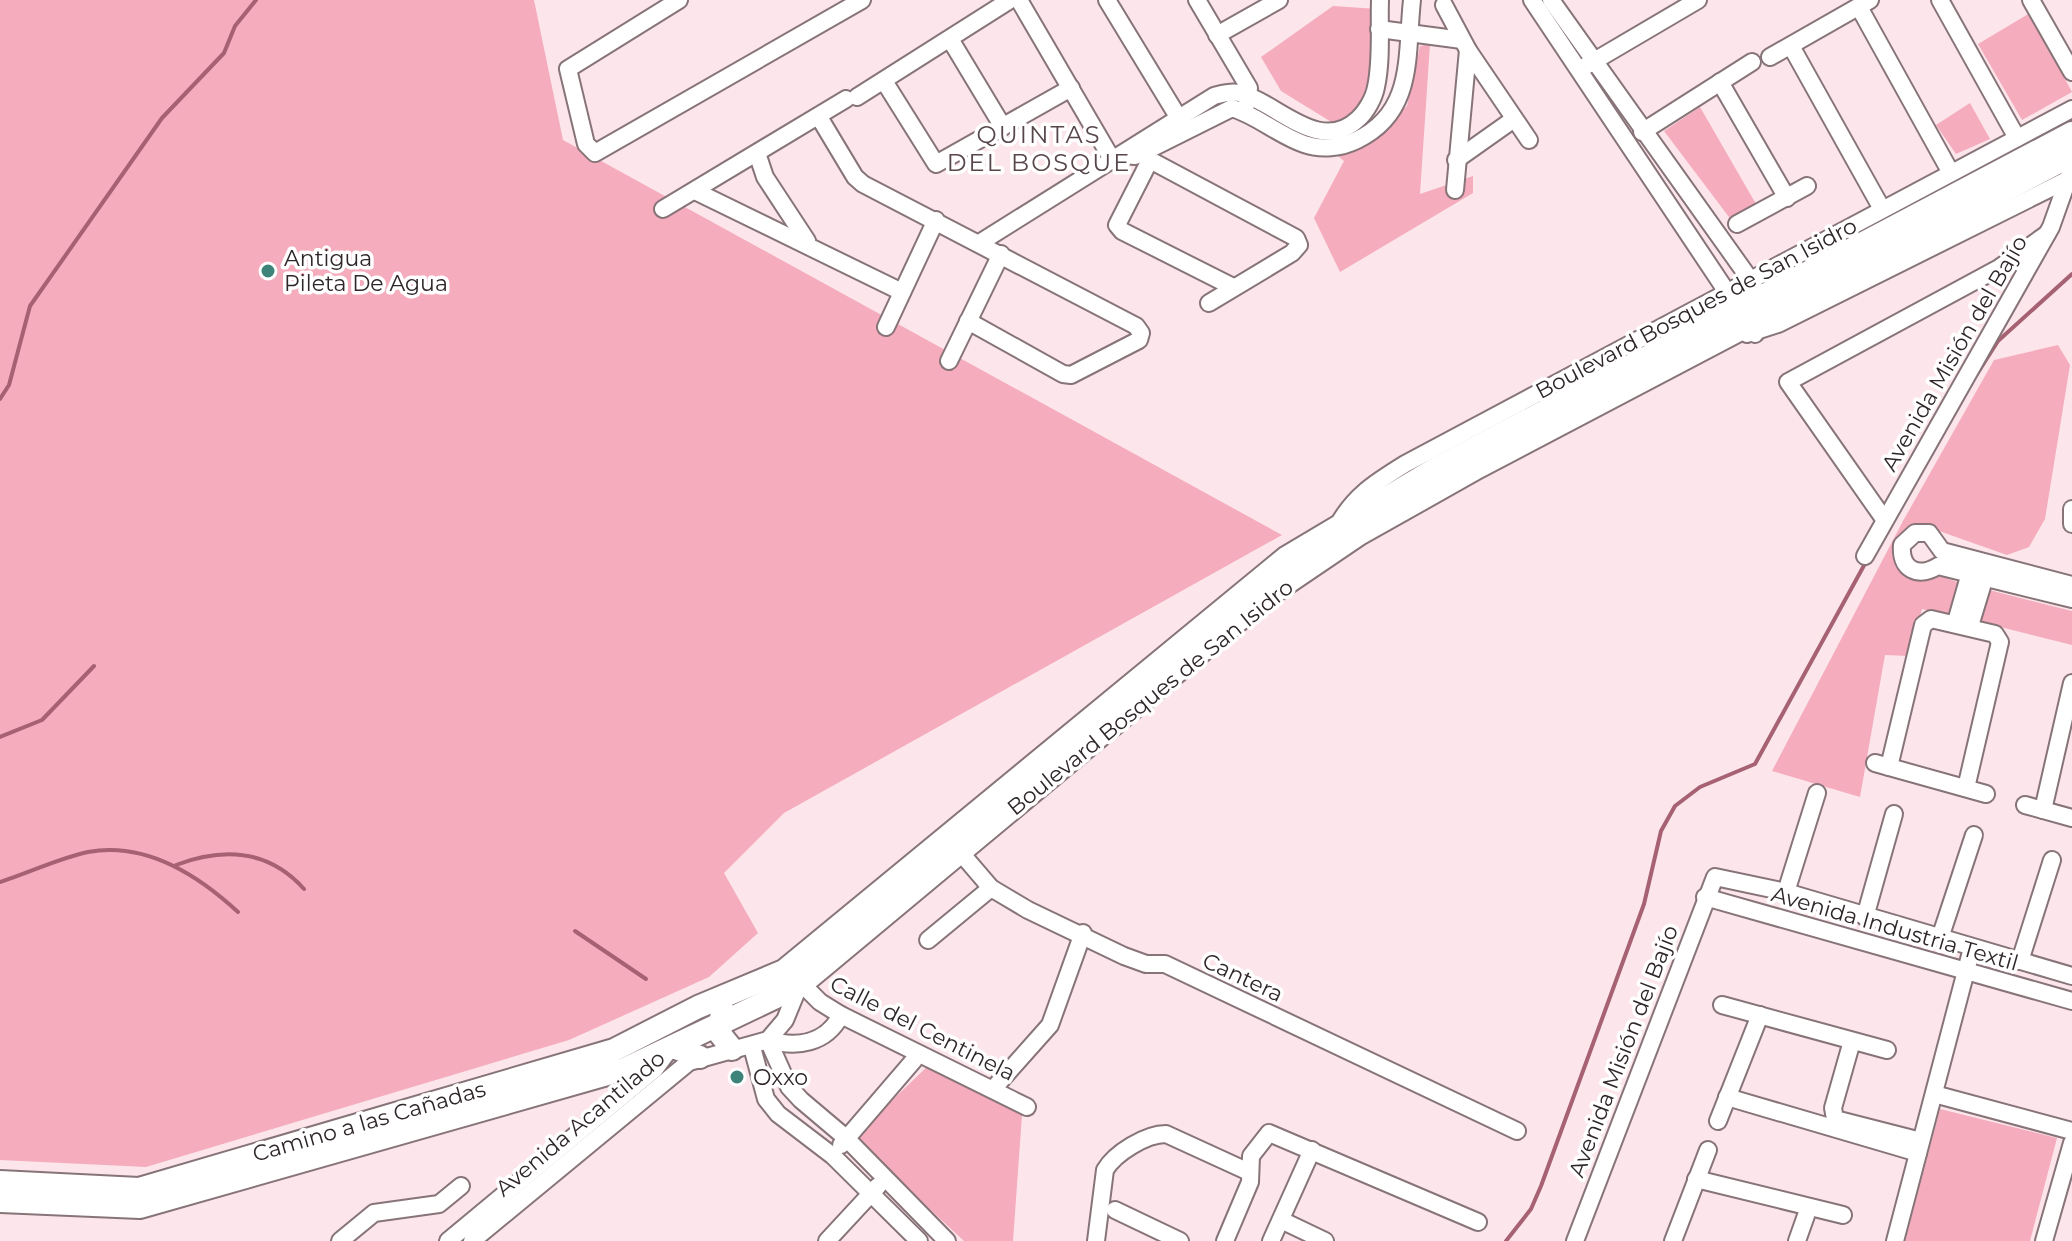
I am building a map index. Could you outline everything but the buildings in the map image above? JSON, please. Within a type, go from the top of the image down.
[{"type":"main road","name":"Boulevard Bosques de San Isidro","points":[[720,1023],[801,985],[1266,597],[1348,542],[1765,303],[2072,133]]},
{"type":"main road","name":"Boulevard Bosques de San Isidro","points":[[1765,303],[2072,155]]},
{"type":"main road","name":"Boulevard Bosques de San Isidro","points":[[725,996],[784,971],[800,959],[1286,558],[1437,468],[1739,319]]},
{"type":"main road","name":"Camino a las Cañadas","points":[[0,1201],[140,1207],[468,1103],[619,1048],[725,996]]},
{"type":"main road","points":[[725,996],[720,1034],[742,1048]]},
{"type":"main road","name":"Camino a las Cañadas","points":[[0,1182],[139,1189],[468,1103],[625,1069],[720,1023]]},
{"type":"main road","points":[[673,1047],[700,1057]]},
{"type":"street","points":[[679,0],[568,69],[567,75],[589,150],[595,153],[602,150],[862,0]]},
{"type":"street","points":[[663,209],[884,81],[1010,0]]},
{"type":"street","points":[[1019,0],[1071,88],[1118,158]]},
{"type":"street","points":[[1107,0],[1189,133]]},
{"type":"street","points":[[1197,0],[1249,88],[1247,105]]},
{"type":"street","points":[[1217,35],[1279,0]]},
{"type":"street","points":[[1290,129],[1343,129],[1364,113],[1376,88],[1380,0]]},
{"type":"street","points":[[1233,287],[1122,231],[1117,225],[1146,150],[1178,116],[1214,96],[1240,93],[1247,105],[1325,148],[1346,145],[1376,129],[1392,115],[1402,94],[1412,0]]},
{"type":"street","points":[[1532,0],[1642,132],[1765,303]]},
{"type":"street","points":[[1551,0],[1586,66],[1739,319]]},
{"type":"street","points":[[1661,0],[1671,16]]},
{"type":"street","points":[[1586,66],[1698,0]]},
{"type":"street","points":[[1940,0],[2017,138]]},
{"type":"street","points":[[2031,0],[2072,72]]},
{"type":"street","points":[[1770,57],[1864,4],[1951,173]]},
{"type":"street","points":[[1444,5],[1465,45],[1529,140]]},
{"type":"street","points":[[1379,29],[1465,45]]},
{"type":"street","points":[[950,39],[1003,127]]},
{"type":"street","points":[[1455,190],[1465,45]]},
{"type":"street","points":[[1791,46],[1882,209]]},
{"type":"street","points":[[1642,132],[1752,62]]},
{"type":"street","points":[[884,81],[936,164],[1071,88]]},
{"type":"street","points":[[1720,82],[1787,198]]},
{"type":"street","points":[[1376,88],[1402,94]]},
{"type":"street","points":[[981,242],[1118,158],[1135,156],[1189,133],[1225,110],[1247,105]]},
{"type":"street","name":"Boulevard Bosques de San Isidro","points":[[1739,319],[1765,303],[1882,209],[2072,109]]},
{"type":"street","points":[[1364,113],[1376,129]]},
{"type":"street","points":[[819,117],[855,177],[1136,326],[1141,333],[1139,340],[1071,375],[1063,374],[968,321]]},
{"type":"street","points":[[1456,160],[1514,119]]},
{"type":"street","points":[[1146,150],[1296,238],[1299,245],[1292,253],[1209,303]]},
{"type":"street","points":[[757,153],[778,201],[811,246]]},
{"type":"street","name":"Boulevard Bosques de San Isidro","points":[[1765,303],[2070,173]]},
{"type":"street","name":"Avenida Misión del Bajío","points":[[1865,556],[2047,234],[2070,173]]},
{"type":"street","points":[[1737,224],[1807,186]]},
{"type":"street","points":[[695,191],[902,292]]},
{"type":"street","points":[[886,327],[936,220]]},
{"type":"street","points":[[1884,519],[1788,382],[1999,268],[2047,234]]},
{"type":"street","points":[[949,361],[1001,254]]},
{"type":"street","points":[[2072,509],[2072,524]]},
{"type":"street","points":[[1979,569],[2072,585]]},
{"type":"street","points":[[1979,569],[2072,599]]},
{"type":"street","points":[[1963,624],[1979,569]]},
{"type":"street","points":[[1966,788],[2000,642],[1995,634],[1963,624],[1931,619],[1923,625],[1882,765],[1986,794]]},
{"type":"street","points":[[2043,810],[2072,683]]},
{"type":"street","points":[[1786,892],[1817,793]]},
{"type":"street","points":[[2025,805],[2072,818]]},
{"type":"street","points":[[1865,917],[1894,814]]},
{"type":"street","points":[[1940,938],[1974,835]]},
{"type":"street","name":"Cantera","points":[[961,853],[991,888],[1028,910],[1083,933],[1124,956],[1146,964],[1165,964],[1517,1131]]},
{"type":"street","points":[[2020,961],[2052,860]]},
{"type":"street","name":"Avenida Misión del Bajío","points":[[1575,1241],[1715,877]]},
{"type":"street","name":"Avenida Industria Textil","points":[[1715,877],[1786,892],[2072,976]]},
{"type":"street","points":[[928,940],[991,888]]},
{"type":"street","name":"Avenida Industria Textil","points":[[1705,897],[2072,1001]]},
{"type":"street","points":[[994,1088],[1050,1025],[1083,933]]},
{"type":"street","points":[[1895,1241],[1972,948]]},
{"type":"street","points":[[801,985],[785,1020],[768,1040],[789,1087],[887,1177],[944,1240]]},
{"type":"street","name":"Calle del Centinela","points":[[801,985],[841,1015],[1027,1107]]},
{"type":"street","points":[[1722,1005],[1887,1050]]},
{"type":"street","name":"Avenida Acantilado","points":[[448,1241],[655,1069],[673,1047],[684,1014]]},
{"type":"street","name":"Avenida Acantilado","points":[[472,1241],[669,1077],[700,1057],[768,1040],[798,1045],[813,1041],[827,1033],[841,1015]]},
{"type":"street","points":[[1718,1121],[1760,1015]]},
{"type":"street","points":[[1852,1041],[1833,1108],[1835,1119],[1919,1147]]},
{"type":"street","points":[[742,1048],[766,1099],[778,1114],[833,1156],[919,1241]]},
{"type":"street","points":[[833,1156],[914,1060]]},
{"type":"street","points":[[1934,1094],[2072,1131]]},
{"type":"street","points":[[1727,1097],[1919,1147]]},
{"type":"street","points":[[1225,1241],[1250,1182],[1251,1156],[1269,1133],[1478,1222]]},
{"type":"street","points":[[1096,1241],[1105,1170],[1110,1160],[1154,1134],[1166,1134],[1249,1172]]},
{"type":"street","points":[[2044,1241],[2072,1143]]},
{"type":"street","points":[[1271,1241],[1312,1150]]},
{"type":"street","points":[[1673,1241],[1708,1150]]},
{"type":"street","points":[[827,1241],[887,1177]]},
{"type":"street","points":[[1696,1179],[1843,1215]]},
{"type":"street","points":[[340,1241],[374,1213],[439,1204],[461,1186]]},
{"type":"street","points":[[1797,1241],[1809,1207]]},
{"type":"street","points":[[1115,1210],[1180,1241]]},
{"type":"street","points":[[1281,1220],[1325,1241]]},
{"type":"shaded area","points":[[0,0],[534,0],[563,140],[1282,535],[784,813],[724,873],[758,933],[709,977],[569,1040],[146,1167],[0,1160]]},
{"type":"shaded area","points":[[1333,6],[1378,9],[1371,97],[1357,116],[1333,123],[1281,91],[1261,57]]},
{"type":"shaded area","points":[[2030,13],[2072,92],[2022,120],[1978,44]]},
{"type":"shaded area","points":[[1430,44],[1420,194],[1473,176],[1473,193],[1340,272],[1314,218],[1344,161],[1333,152],[1373,133],[1407,106],[1420,46]]},
{"type":"shaded area","points":[[1970,103],[1990,139],[1956,154],[1936,125]]},
{"type":"shaded area","points":[[1700,107],[1756,204],[1732,221],[1664,131]]},
{"type":"shaded area","points":[[2058,345],[2070,365],[2045,519],[2029,547],[2007,555],[1922,525],[1895,546],[1902,574],[1944,577],[1960,583],[1952,616],[1922,609],[1909,656],[1885,655],[1860,797],[1772,771],[1903,521],[1994,360]]},
{"type":"shaded area","points":[[1989,590],[2072,611],[2072,645],[1981,622]]},
{"type":"shaded area","points":[[933,1061],[1023,1101],[1013,1241],[964,1241],[853,1138]]},
{"type":"shaded area","points":[[1940,1109],[2057,1138],[2030,1241],[1905,1241]]},
{"type":"waterway","points":[[0,399],[9,385],[30,306],[162,118],[224,53],[235,26],[256,0]]},
{"type":"waterway","points":[[1977,374],[1998,341],[2072,274]]},
{"type":"waterway","points":[[1506,1241],[1531,1209],[1541,1186],[1644,904],[1661,831],[1675,806],[1700,787],[1755,764],[1867,560]]},
{"type":"waterway","points":[[0,737],[42,720],[94,666]]},
{"type":"waterway","points":[[0,882],[88,852],[130,852],[170,864],[206,885],[238,912]]},
{"type":"waterway","points":[[176,865],[211,856],[245,856],[276,866],[304,889]]},
{"type":"waterway","points":[[575,931],[646,979]]},
{"type":"place","name":"Antigua Pileta De Agua","points":[[268,271]]},
{"type":"place","name":"Oxxo","points":[[737,1077]]},
{"type":"district","name":"QUINTAS DEL BOSQUE","points":[[1039,149]]}]
